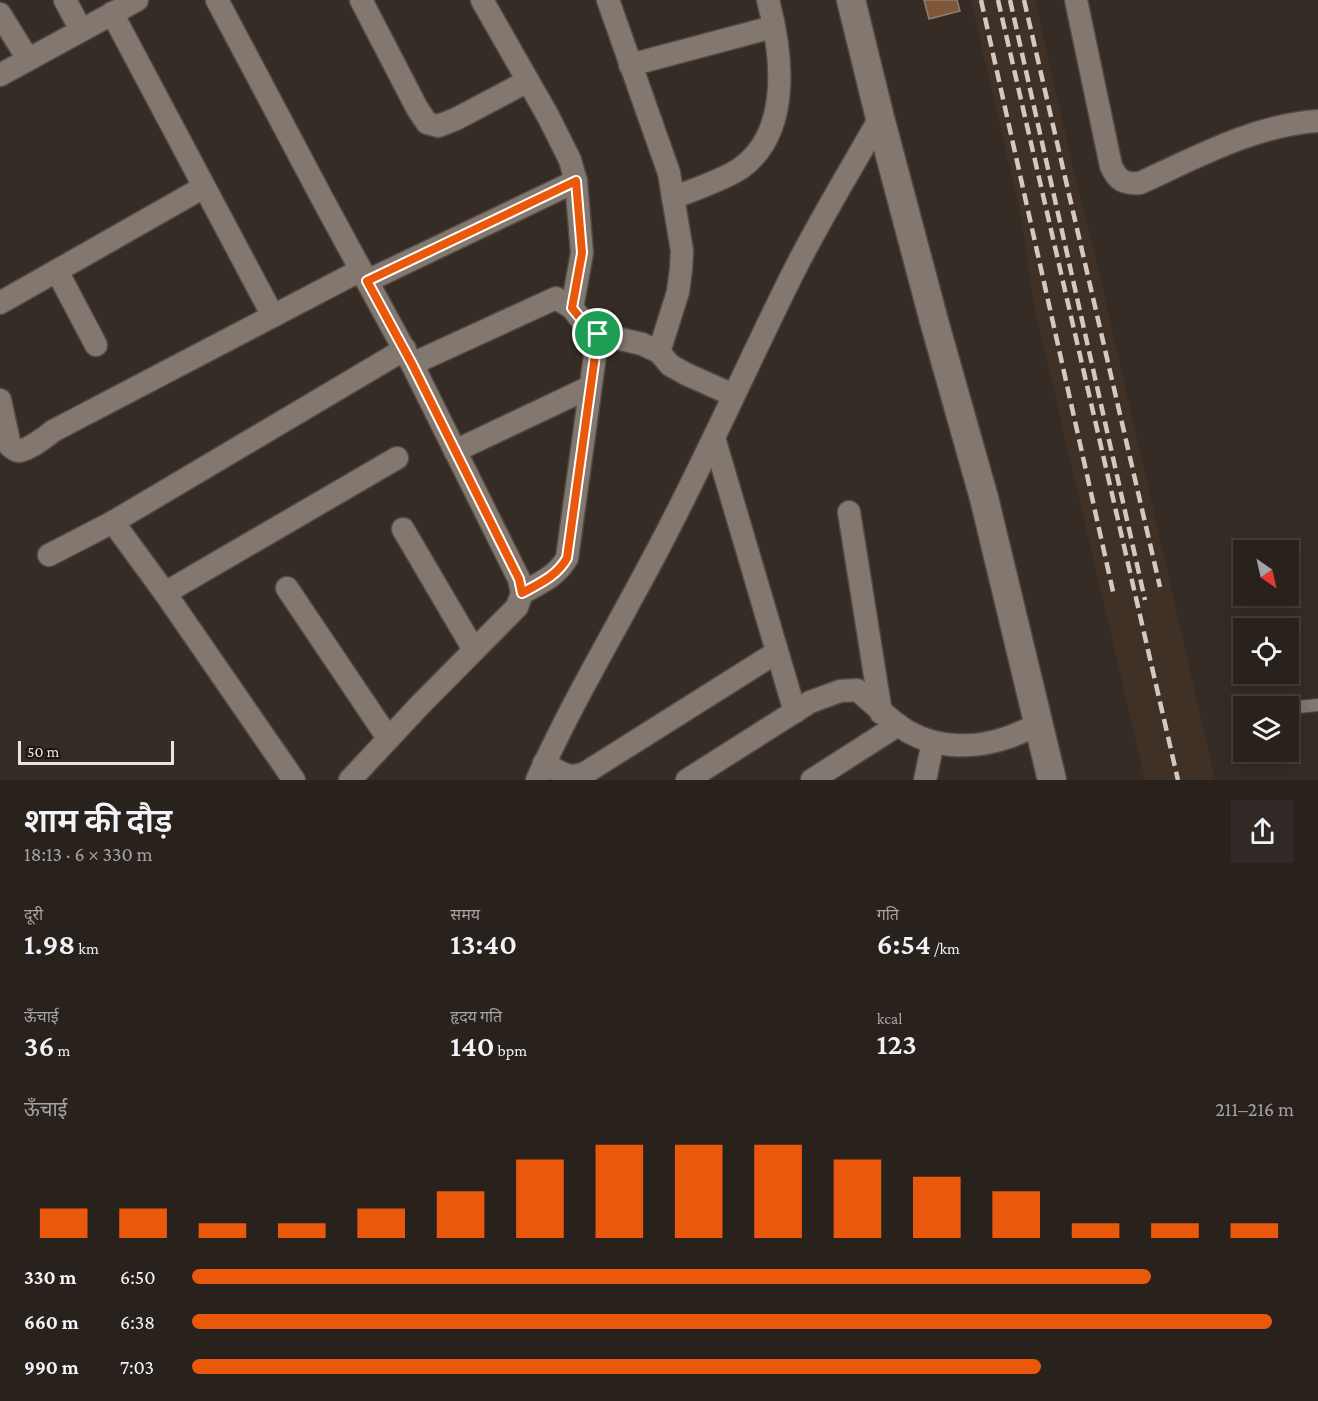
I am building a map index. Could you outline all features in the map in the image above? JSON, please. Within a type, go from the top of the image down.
[{"type":"street","points":[[65,0],[81,30]]},
{"type":"street","points":[[0,75],[136,0]]},
{"type":"street","points":[[217,0],[409,357],[519,579],[522,593],[517,607],[388,738],[350,780]]},
{"type":"street","points":[[360,0],[427,123],[438,126],[456,119],[528,81]]},
{"type":"street","points":[[482,0],[548,116],[570,160],[576,181],[582,253],[572,308]]},
{"type":"street","points":[[608,0],[669,173],[682,251],[678,292],[659,352]]},
{"type":"street","points":[[673,198],[732,174],[755,156],[766,140],[776,115],[780,65],[768,0]]},
{"type":"street","points":[[851,0],[934,321],[984,498],[1052,780]]},
{"type":"street","points":[[1076,0],[1111,166],[1116,177],[1128,184],[1140,183],[1213,149],[1255,133],[1318,121]]},
{"type":"street","points":[[111,13],[273,316]]},
{"type":"street","points":[[0,14],[28,59]]},
{"type":"street","points":[[630,65],[773,27]]},
{"type":"street","points":[[777,652],[585,773],[576,777],[540,772],[669,529],[794,270],[880,118]]},
{"type":"street","points":[[0,400],[10,447],[21,451],[42,440],[53,431],[273,316],[576,181]]},
{"type":"street","points":[[0,303],[204,187]]},
{"type":"street","points":[[57,271],[96,345]]},
{"type":"street","points":[[49,555],[113,522],[409,357],[556,298],[572,308],[585,324],[598,334],[642,344],[659,352],[670,365],[686,374],[734,395]]},
{"type":"street","points":[[522,593],[551,576],[561,568],[567,558],[598,334]]},
{"type":"street","points":[[455,451],[590,387]]},
{"type":"street","points":[[714,438],[795,712]]},
{"type":"street","points":[[165,593],[397,458]]},
{"type":"street","points":[[849,512],[890,719]]},
{"type":"street","points":[[113,522],[294,780]]},
{"type":"street","points":[[403,529],[474,650]]},
{"type":"street","points":[[287,588],[388,738]]},
{"type":"street","points":[[687,780],[810,702],[840,691],[857,690],[908,732],[933,742],[975,746],[1009,737],[1039,724]]},
{"type":"street","points":[[812,780],[890,719]]},
{"type":"street","points":[[925,780],[933,742]]},
{"type":"lane","points":[[1299,707],[1318,705]]},
{"type":"shaded area","points":[[971,0],[1035,0],[1215,780],[1145,780],[1033,301],[1021,216]]},
{"type":"building","points":[[924,0],[957,0],[960,11],[929,19]]},
{"type":"railway","points":[[981,0],[1114,596]]},
{"type":"railway","points":[[998,0],[1178,780]]},
{"type":"railway","points":[[1010,0],[1145,600]]},
{"type":"railway","points":[[1024,0],[1160,587]]},
{"type":"route","points":[[576,181],[582,253],[572,308],[585,324],[598,334],[567,558],[561,568],[551,576],[522,593],[519,579],[412,364],[367,281],[576,181]]}]
